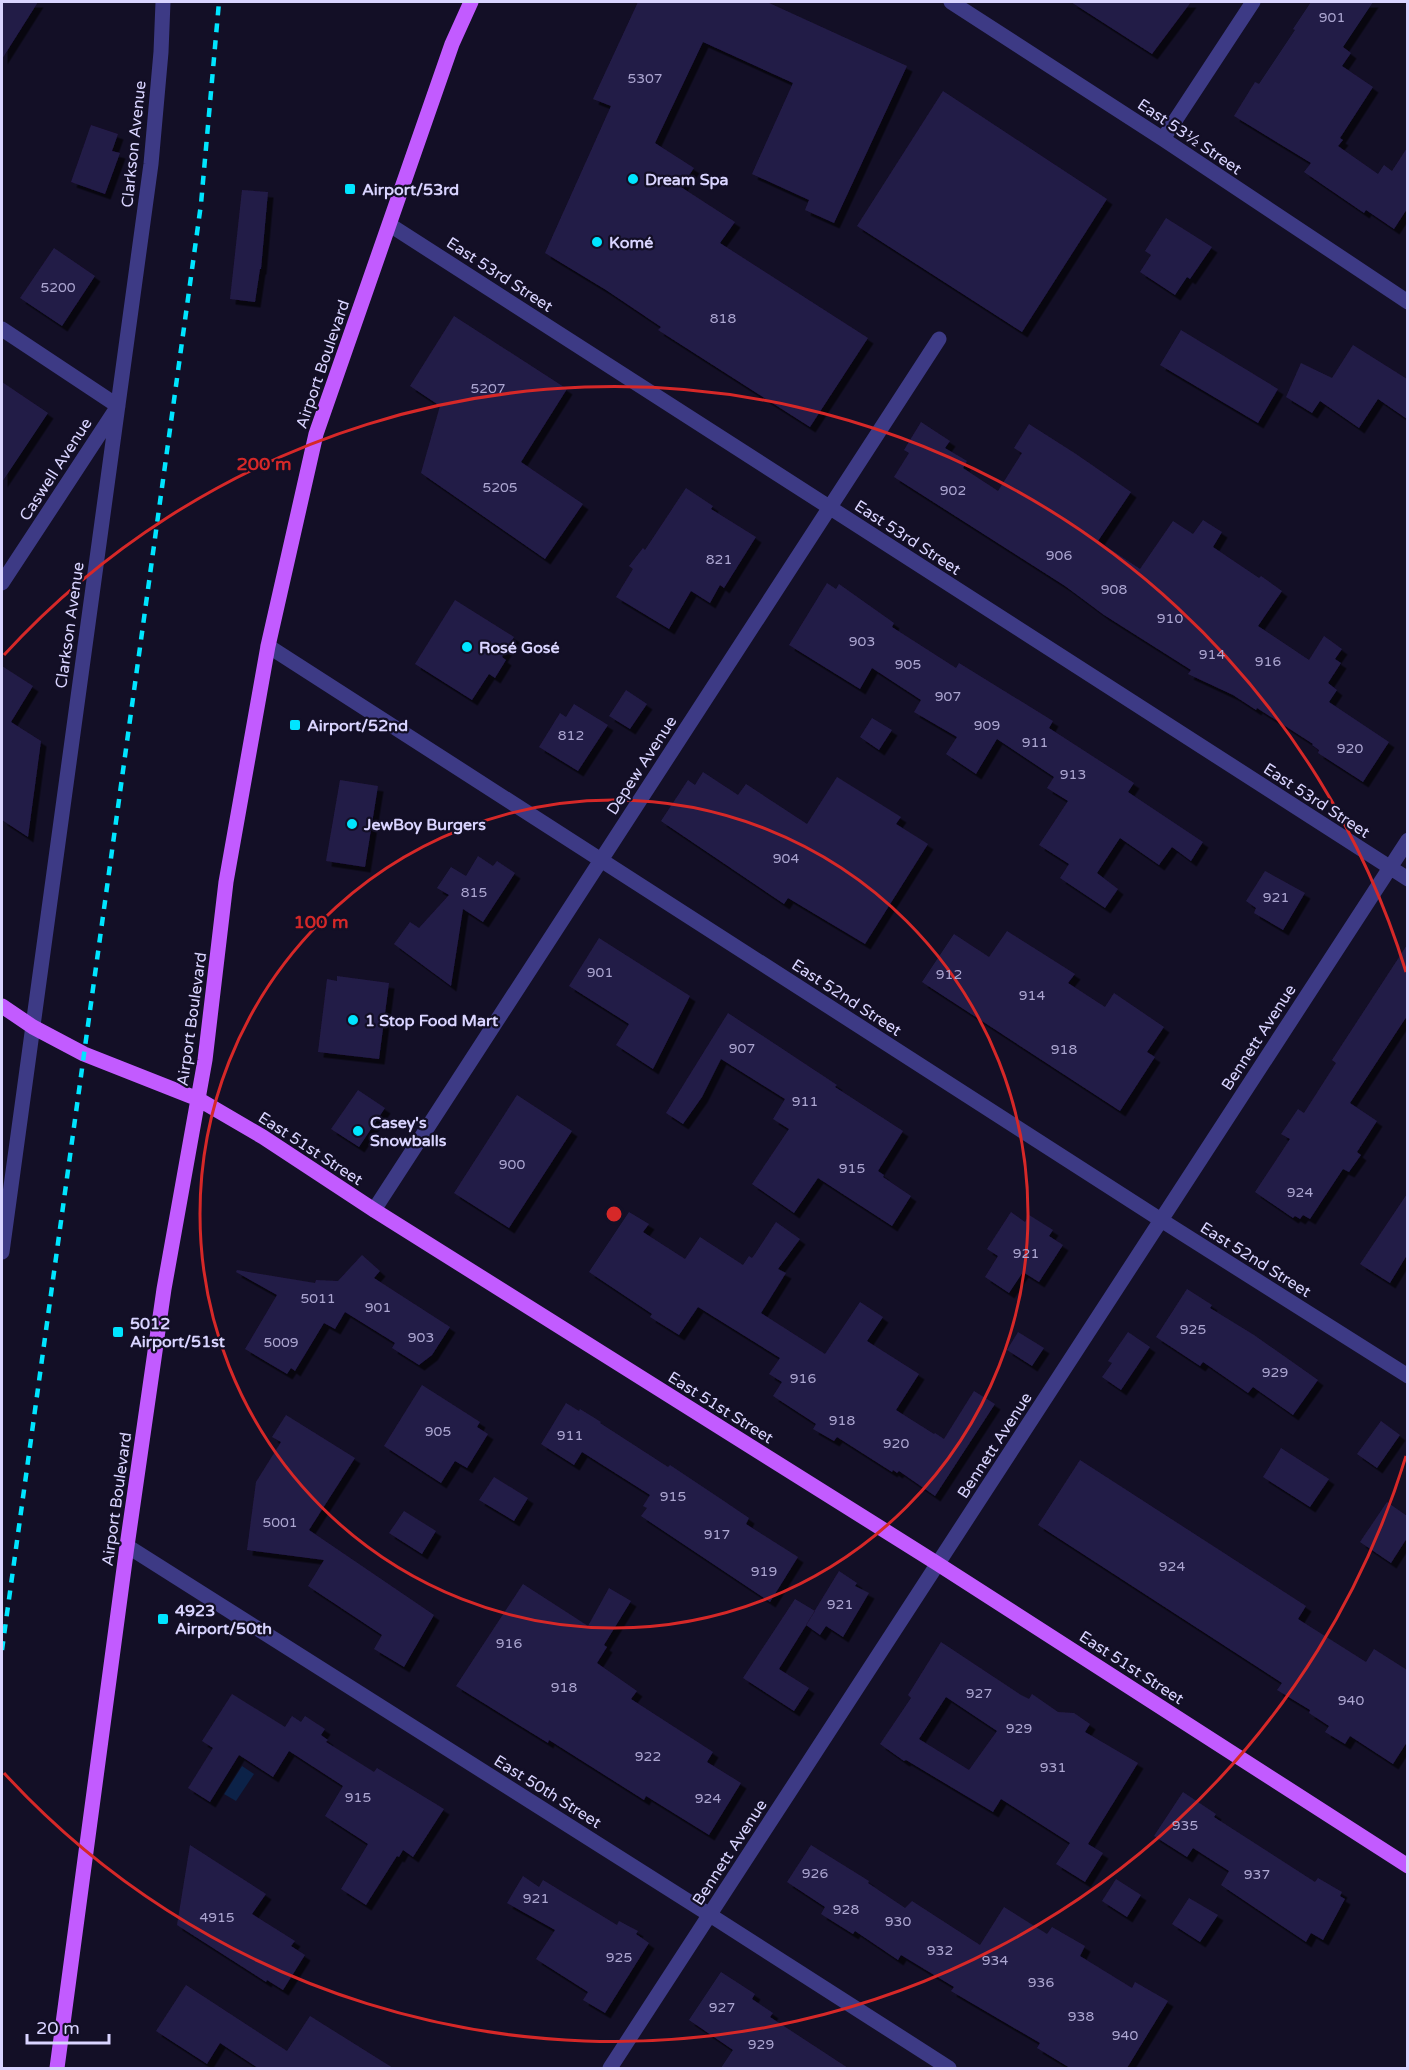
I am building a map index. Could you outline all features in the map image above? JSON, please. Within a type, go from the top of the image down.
[{"type":"main road","name":"Airport Boulevard","points":[[57,2068],[164,1289],[205,1060],[226,882],[268,646],[316,434],[452,44],[471,2]]},
{"type":"main road","name":"East 51st Street","points":[[2,1006],[33,1027],[84,1054],[198,1099],[263,1137],[374,1210],[938,1564],[1407,1866]]},
{"type":"street","name":"Clarkson Avenue","points":[[2,1252],[151,164],[163,2]]},
{"type":"street","name":"East 53½ Street","points":[[951,2],[1163,139],[1407,302]]},
{"type":"street","points":[[1163,139],[1253,2]]},
{"type":"street","name":"East 53rd Street","points":[[390,225],[1407,879]]},
{"type":"street","points":[[2,329],[118,406]]},
{"type":"street","name":"Depew Avenue","points":[[374,1210],[939,339]]},
{"type":"street","name":"Caswell Avenue","points":[[2,582],[118,406]]},
{"type":"street","name":"East 52nd Street","points":[[268,646],[1407,1376]]},
{"type":"street","name":"Bennett Avenue","points":[[610,2068],[1407,840]]},
{"type":"street","name":"East 50th Street","points":[[127,1546],[949,2068]]},
{"type":"water","points":[[242,1766],[254,1774],[236,1801],[224,1794]]},
{"type":"building","points":[[2,2],[38,2],[2,59]]},
{"type":"building","points":[[638,2],[767,2],[907,66],[834,223],[805,210],[809,200],[752,174],[793,83],[703,42],[655,143],[694,168],[681,187],[735,222],[720,243],[868,338],[810,427],[658,330],[661,327],[606,290],[545,253],[611,106],[593,99]]},
{"type":"building","points":[[1071,2],[1191,2],[1152,54]]},
{"type":"building","points":[[1311,2],[1373,2],[1343,47],[1351,53],[1342,66],[1373,87],[1340,138],[1343,140],[1338,146],[1378,174],[1384,165],[1392,171],[1407,148],[1407,209],[1394,229],[1366,210],[1364,213],[1304,172],[1311,163],[1234,116],[1255,82],[1259,84]]},
{"type":"building","points":[[943,91],[1107,199],[1022,332],[857,226]]},
{"type":"building","points":[[91,125],[118,134],[112,151],[120,153],[105,194],[71,182]]},
{"type":"building","points":[[242,190],[268,192],[261,269],[255,302],[230,299]]},
{"type":"building","points":[[1166,218],[1212,247],[1190,279],[1187,277],[1175,295],[1140,272],[1151,255],[1145,251]]},
{"type":"building","points":[[54,248],[95,276],[62,326],[20,298]]},
{"type":"building","points":[[454,316],[567,389],[521,462],[583,504],[545,559],[421,473],[440,406],[410,386]]},
{"type":"building","points":[[1181,330],[1278,389],[1258,423],[1160,365]]},
{"type":"building","points":[[1353,345],[1407,379],[1407,419],[1378,399],[1359,428],[1320,401],[1312,413],[1286,397],[1301,363],[1332,378]]},
{"type":"building","points":[[2,382],[48,413],[2,482]]},
{"type":"building","points":[[921,422],[950,441],[945,448],[967,461],[963,468],[998,491],[1022,453],[1014,448],[1029,424],[1076,454],[1131,492],[1098,541],[1140,569],[1173,521],[1193,534],[1203,520],[1222,532],[1213,547],[1282,591],[1258,626],[1309,660],[1324,636],[1342,649],[1335,659],[1341,663],[1328,683],[1337,690],[1329,702],[1389,742],[1363,782],[1318,753],[1319,750],[1313,744],[1257,708],[1256,710],[1233,695],[1188,674],[1191,670],[894,477],[909,453],[904,450]]},
{"type":"building","points":[[686,488],[713,506],[711,509],[756,537],[724,588],[720,585],[710,603],[691,591],[669,629],[616,597],[633,569],[629,566],[643,548],[645,550]]},
{"type":"building","points":[[827,583],[836,589],[839,584],[894,623],[892,627],[956,668],[959,663],[1053,721],[1049,728],[1134,783],[1128,792],[1203,842],[1191,861],[1172,847],[1159,865],[1120,838],[1097,873],[1118,889],[1105,908],[1060,878],[1069,864],[1039,845],[1068,801],[1047,788],[1054,777],[997,739],[976,774],[946,754],[957,737],[914,712],[921,700],[872,668],[860,689],[789,645]]},
{"type":"building","name":"Rosé Gosé","points":[[455,600],[514,637],[502,657],[506,660],[495,678],[489,674],[472,700],[415,664]]},
{"type":"building","points":[[2,666],[33,686],[11,722],[41,741],[28,837],[2,820]]},
{"type":"building","points":[[626,690],[647,704],[630,729],[609,716]]},
{"type":"building","points":[[574,704],[608,725],[578,771],[539,747],[560,713],[566,717]]},
{"type":"building","points":[[872,718],[892,730],[879,750],[860,737]]},
{"type":"building","points":[[703,772],[738,795],[746,784],[807,824],[837,777],[901,817],[896,824],[928,844],[865,944],[788,898],[784,904],[661,821],[688,780],[695,785]]},
{"type":"building","name":"JewBoy Burgers","points":[[340,780],[378,786],[365,867],[326,861]]},
{"type":"building","points":[[478,856],[493,866],[497,861],[515,873],[483,922],[463,909],[451,986],[394,944],[410,922],[419,928],[449,895],[437,888],[451,867],[466,876]]},
{"type":"building","points":[[1265,871],[1305,893],[1283,930],[1254,913],[1256,908],[1246,901]]},
{"type":"building","points":[[1007,931],[1075,974],[1068,983],[1105,1007],[1114,993],[1164,1027],[1147,1052],[1155,1057],[1120,1111],[922,982],[954,934],[989,957]]},
{"type":"building","points":[[599,938],[690,996],[653,1069],[616,1045],[629,1024],[569,986]]},
{"type":"building","points":[[1407,945],[1407,1016],[1350,1103],[1377,1121],[1357,1152],[1361,1155],[1349,1172],[1343,1169],[1310,1219],[1303,1215],[1300,1219],[1295,1216],[1293,1218],[1255,1192],[1290,1139],[1281,1134],[1298,1109],[1304,1113],[1336,1063],[1332,1060]]},
{"type":"building","name":"1 Stop Food Mart","points":[[337,976],[389,983],[379,1059],[318,1052],[327,979],[337,981]]},
{"type":"building","points":[[728,1013],[903,1131],[878,1171],[911,1196],[892,1226],[818,1178],[794,1213],[752,1184],[789,1129],[773,1119],[785,1099],[721,1059],[702,1097],[683,1124],[666,1113]]},
{"type":"building","points":[[358,1090],[385,1108],[359,1147],[331,1129]]},
{"type":"building","points":[[517,1095],[572,1131],[509,1228],[454,1193]]},
{"type":"building","points":[[1407,1194],[1407,1255],[1390,1283],[1360,1264]]},
{"type":"building","points":[[629,1212],[649,1224],[643,1232],[685,1259],[700,1237],[743,1265],[749,1256],[752,1258],[776,1222],[800,1239],[778,1269],[786,1273],[761,1313],[825,1354],[860,1302],[883,1317],[867,1341],[919,1374],[896,1410],[944,1439],[974,1391],[995,1404],[935,1496],[899,1471],[897,1473],[893,1470],[892,1472],[837,1437],[834,1441],[813,1429],[816,1424],[773,1396],[782,1382],[769,1374],[780,1358],[698,1307],[679,1335],[650,1317],[652,1314],[589,1272]]},
{"type":"building","points":[[1011,1212],[1025,1222],[1029,1215],[1053,1230],[1049,1236],[1063,1245],[1039,1282],[1023,1272],[1009,1293],[985,1277],[998,1256],[987,1249]]},
{"type":"building","points":[[362,1255],[380,1271],[374,1278],[450,1327],[432,1355],[419,1365],[392,1348],[395,1343],[345,1312],[335,1329],[324,1323],[295,1371],[291,1368],[287,1374],[245,1349],[277,1295],[236,1272],[237,1270],[315,1283],[316,1280],[338,1281]]},
{"type":"building","points":[[1187,1289],[1212,1305],[1210,1308],[1254,1335],[1318,1380],[1293,1415],[1253,1387],[1248,1393],[1203,1362],[1200,1366],[1156,1337]]},
{"type":"building","points":[[1018,1332],[1044,1348],[1032,1366],[1007,1350]]},
{"type":"building","points":[[1128,1332],[1150,1347],[1121,1390],[1102,1377],[1112,1363],[1108,1361]]},
{"type":"building","points":[[422,1385],[480,1422],[477,1427],[488,1434],[467,1468],[455,1461],[441,1483],[384,1446]]},
{"type":"building","points":[[566,1403],[601,1422],[668,1467],[670,1465],[749,1518],[746,1524],[798,1557],[770,1602],[641,1516],[647,1508],[643,1506],[650,1495],[582,1452],[574,1465],[541,1444]]},
{"type":"building","points":[[286,1415],[355,1458],[309,1530],[434,1615],[404,1667],[374,1649],[382,1635],[308,1586],[324,1560],[247,1550],[256,1482],[281,1442],[272,1437]]},
{"type":"building","points":[[1381,1421],[1400,1435],[1377,1468],[1357,1454]]},
{"type":"building","points":[[1281,1448],[1329,1479],[1310,1507],[1263,1477]]},
{"type":"building","points":[[1080,1460],[1306,1606],[1298,1619],[1366,1662],[1374,1649],[1407,1670],[1407,1742],[1393,1764],[1350,1736],[1345,1744],[1325,1732],[1329,1726],[1309,1713],[1310,1710],[1277,1690],[1282,1683],[1038,1525]]},
{"type":"building","points":[[494,1477],[528,1498],[514,1521],[479,1500]]},
{"type":"building","points":[[1387,1502],[1407,1516],[1407,1538],[1391,1563],[1360,1542]]},
{"type":"building","points":[[404,1511],[436,1531],[422,1554],[389,1533]]},
{"type":"building","points":[[839,1571],[857,1583],[855,1586],[869,1593],[843,1637],[826,1626],[820,1635],[806,1625]]},
{"type":"building","points":[[523,1584],[588,1626],[609,1588],[631,1601],[604,1645],[607,1647],[597,1663],[637,1691],[631,1699],[713,1752],[707,1762],[741,1783],[709,1835],[646,1796],[644,1800],[549,1740],[548,1743],[456,1686]]},
{"type":"building","points":[[795,1599],[815,1611],[779,1669],[809,1688],[794,1711],[743,1678]]},
{"type":"building","points":[[941,1642],[1021,1695],[1029,1699],[1032,1694],[1058,1712],[1074,1713],[1090,1724],[1085,1732],[1138,1763],[1088,1844],[1103,1853],[1085,1882],[1056,1864],[1070,1843],[1001,1799],[993,1812],[906,1760],[904,1761],[880,1744],[911,1698],[908,1695]],"holes":[[[946,1697],[997,1731],[969,1770],[919,1739]]]},
{"type":"building","points":[[232,1694],[285,1727],[292,1716],[301,1722],[305,1716],[325,1729],[321,1735],[328,1740],[326,1742],[374,1772],[377,1768],[444,1809],[413,1857],[403,1850],[399,1857],[397,1856],[366,1905],[341,1889],[368,1844],[325,1816],[343,1786],[289,1751],[273,1777],[239,1755],[210,1802],[188,1788],[213,1748],[202,1741]]},
{"type":"building","points":[[1183,1792],[1216,1814],[1214,1817],[1315,1882],[1318,1878],[1342,1892],[1340,1896],[1345,1899],[1323,1940],[1311,1933],[1306,1942],[1221,1885],[1229,1871],[1193,1848],[1187,1857],[1154,1836]]},
{"type":"building","points":[[190,1845],[266,1894],[252,1914],[295,1941],[291,1946],[305,1955],[283,1990],[267,1980],[266,1982],[177,1925]]},
{"type":"building","points":[[811,1845],[869,1881],[868,1883],[905,1908],[912,1901],[980,1945],[1004,1907],[1047,1934],[1052,1927],[1085,1946],[1080,1956],[1132,1988],[1135,1982],[1168,2001],[1127,2068],[1070,2068],[1037,2048],[1040,2043],[951,1991],[954,1987],[901,1955],[898,1960],[855,1931],[853,1934],[821,1914],[825,1907],[787,1882]]},
{"type":"building","points":[[523,1876],[539,1887],[543,1880],[617,1925],[619,1921],[638,1931],[636,1934],[649,1943],[605,2013],[583,2000],[588,1992],[536,1959],[555,1930],[507,1903]]},
{"type":"building","points":[[1116,1879],[1141,1895],[1127,1917],[1102,1901]]},
{"type":"building","points":[[1189,1898],[1218,1915],[1200,1942],[1172,1924]]},
{"type":"building","points":[[721,1972],[755,1994],[752,1999],[773,2013],[770,2017],[848,2068],[721,2068],[733,2050],[689,2020]]},
{"type":"building","points":[[186,1985],[287,2051],[310,2016],[393,2068],[258,2068],[220,2043],[207,2064],[156,2031]]},
{"type":"railway","points":[[2,1650],[201,204],[219,2]]},
{"type":"place","name":"Dream Spa","points":[[633,179]]},
{"type":"place","name":"Airport/53rd","points":[[350,189]]},
{"type":"place","name":"Komé","points":[[597,242]]},
{"type":"place","name":"Rosé Gosé","points":[[467,647]]},
{"type":"place","name":"Airport/52nd","points":[[295,725]]},
{"type":"place","name":"JewBoy Burgers","points":[[352,824]]},
{"type":"place","name":"1 Stop Food Mart","points":[[353,1020]]},
{"type":"place","name":"Casey's Snowballs","points":[[358,1131]]},
{"type":"place","name":"5012 Airport/51st","points":[[118,1332]]},
{"type":"place","name":"4923 Airport/50th","points":[[163,1619]]}]
